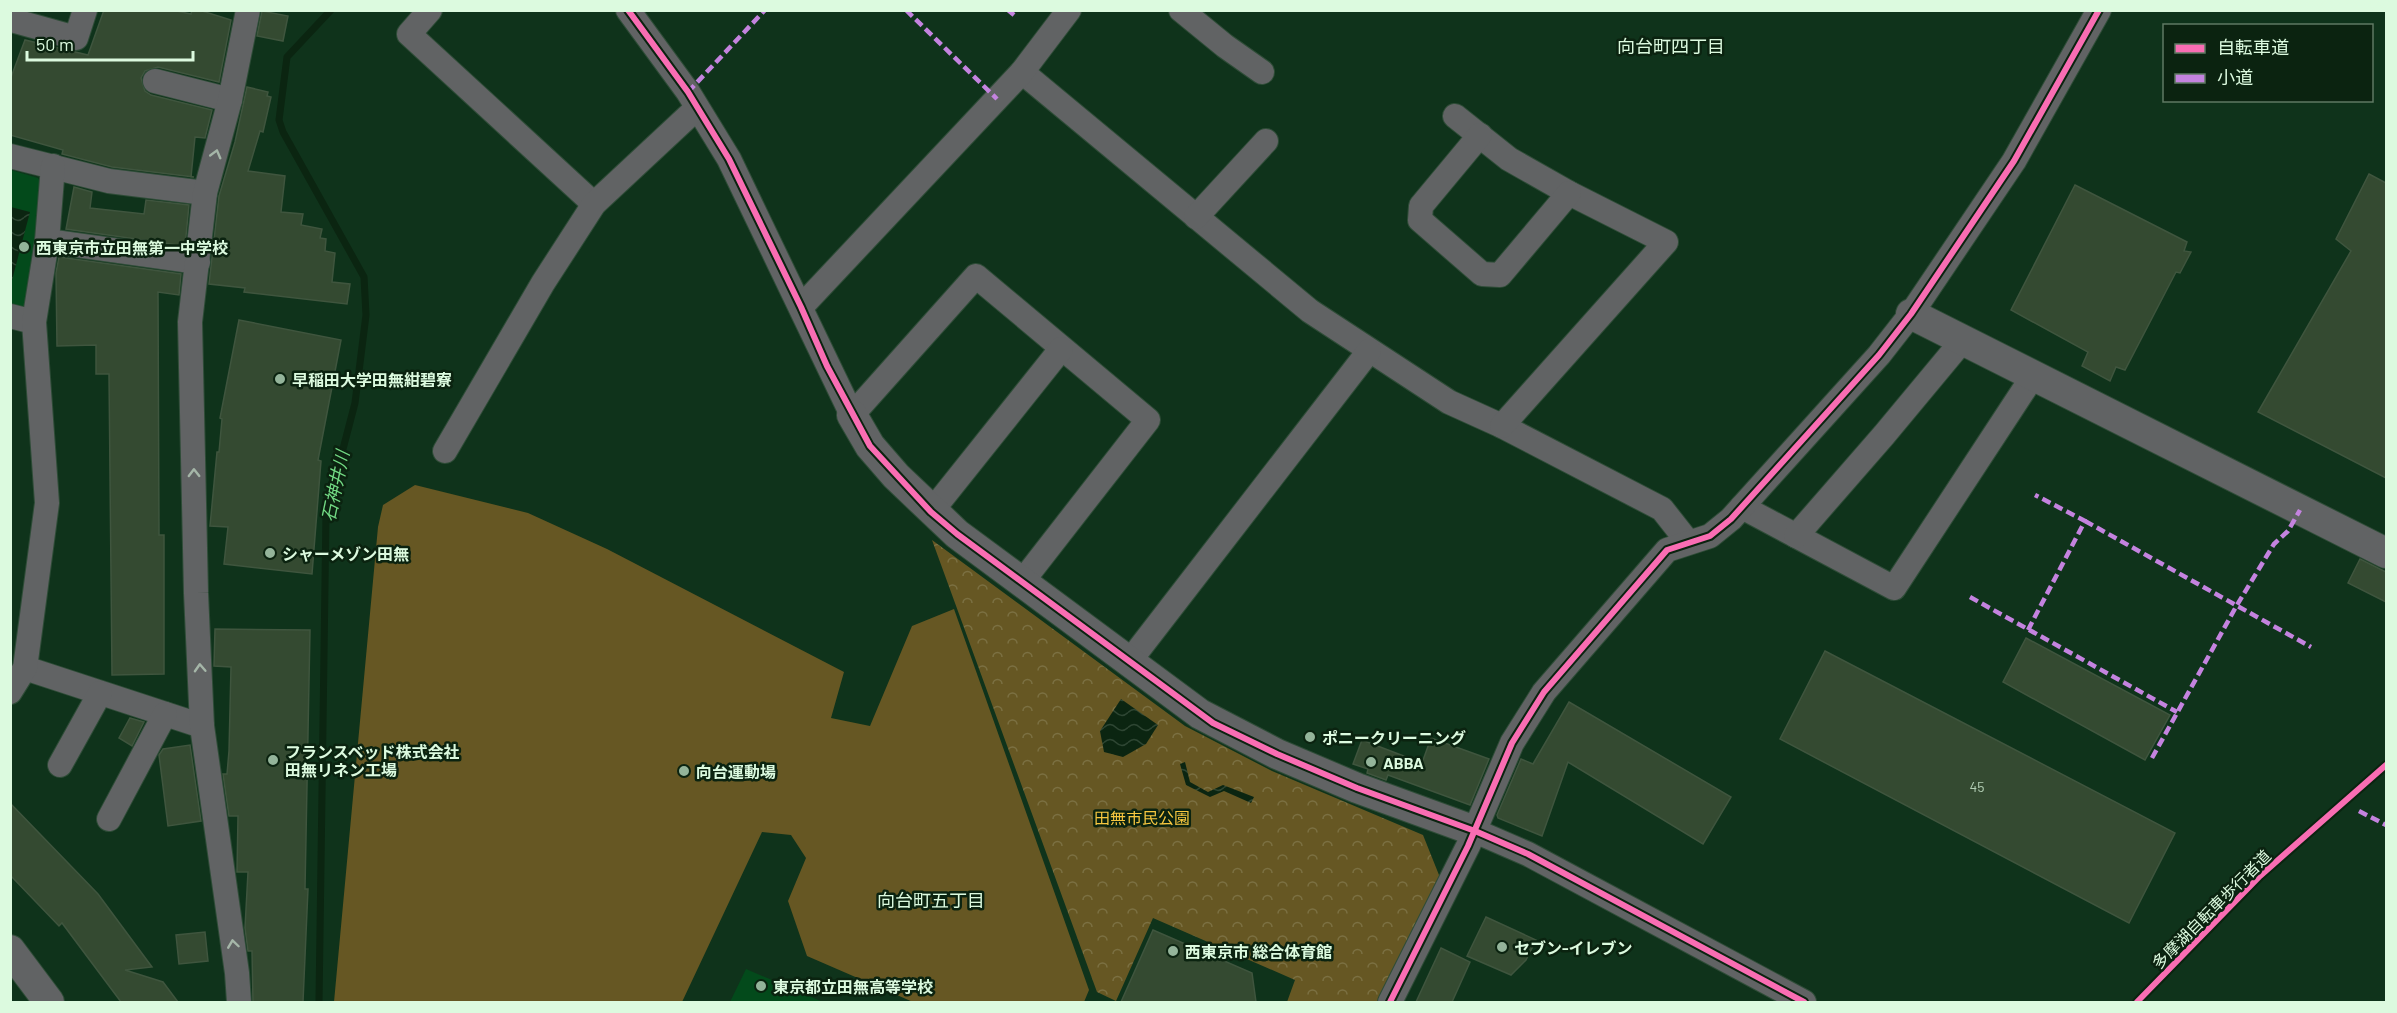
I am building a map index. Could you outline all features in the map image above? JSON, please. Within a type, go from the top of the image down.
[{"type":"street","points":[[14,22],[76,38],[85,10]]},
{"type":"street","points":[[430,10],[409,34],[594,204]]},
{"type":"street","points":[[628,10],[688,92],[729,159],[852,416],[870,446],[931,512],[1021,583],[1213,723],[1277,754],[1357,788],[1475,831],[1528,854],[1804,1002]]},
{"type":"street","points":[[801,307],[1022,72],[1069,10]]},
{"type":"street","points":[[1180,10],[1262,72]]},
{"type":"street","points":[[1390,1002],[1447,892],[1512,743],[1544,692],[1667,550],[1710,536],[1742,507],[1879,355],[1911,314],[2014,161],[2098,10]]},
{"type":"street","points":[[239,1002],[237,973],[202,726],[196,593],[190,322],[205,193],[230,100],[246,11]]},
{"type":"street","points":[[1022,72],[1310,311],[1449,402],[1502,426],[1662,509],[1688,542]]},
{"type":"street","points":[[155,81],[230,100]]},
{"type":"street","points":[[445,451],[543,283],[594,204],[697,108]]},
{"type":"street","points":[[1455,116],[1509,159],[1569,193],[1666,242],[1502,426]]},
{"type":"street","points":[[1480,135],[1421,207],[1420,220],[1482,274],[1500,275],[1569,193]]},
{"type":"street","points":[[1196,217],[1266,141]]},
{"type":"street","points":[[10,156],[109,181],[205,193]]},
{"type":"street","points":[[10,692],[25,668],[47,503],[34,322],[47,241],[53,166]]},
{"type":"street","points":[[47,241],[198,262]]},
{"type":"street","points":[[852,416],[976,276],[1149,420],[1021,583]]},
{"type":"street","points":[[1911,314],[2386,554]]},
{"type":"street","points":[[10,316],[34,322]]},
{"type":"street","points":[[1796,536],[1884,435],[1962,340]]},
{"type":"street","points":[[931,512],[1061,348]]},
{"type":"street","points":[[1129,662],[1369,351]]},
{"type":"street","points":[[1742,507],[1894,588],[2033,376]]},
{"type":"street","points":[[25,668],[202,726]]},
{"type":"street","points":[[60,765],[100,693]]},
{"type":"street","points":[[109,819],[165,714]]},
{"type":"street","points":[[10,950],[49,1002]]},
{"type":"shaded area","name":"西東京市立田無第一中学校","points":[[11,170],[38,178],[45,191],[31,303],[18,311],[11,309]]},
{"type":"shaded area","name":"東京都立田無高等学校","points":[[746,969],[823,1002],[730,1002]]},
{"type":"green space","name":"向台運動場","points":[[415,485],[528,513],[607,549],[844,672],[831,718],[870,726],[912,626],[954,609],[1089,990],[1084,1002],[913,1002],[807,956],[788,901],[806,858],[791,835],[762,832],[682,1002],[334,1002],[378,527],[383,505]]},
{"type":"green space","name":"田無市民公園","points":[[932,540],[1185,726],[1272,771],[1423,835],[1443,885],[1381,1002],[1287,1002],[1295,980],[1153,918],[1116,1001],[1097,992]]},
{"type":"water","points":[[10,207],[30,212],[11,284]]},
{"type":"water","points":[[1121,699],[1158,725],[1146,744],[1123,757],[1104,752],[1100,731]]},
{"type":"water","points":[[1185,762],[1190,782],[1208,792],[1223,785],[1254,797],[1251,803],[1224,791],[1210,797],[1186,785],[1180,764]]},
{"type":"building","points":[[104,10],[172,10],[191,14],[192,10],[199,10],[231,20],[219,82],[158,67],[145,71],[141,78],[145,91],[151,95],[212,110],[205,138],[195,137],[191,177],[112,167],[62,154],[63,150],[10,135],[10,80],[25,40],[88,55]]},
{"type":"building","points":[[262,11],[288,16],[283,41],[257,36]]},
{"type":"building","points":[[247,87],[268,92],[267,96],[271,97],[263,132],[260,131],[248,171],[285,176],[281,212],[303,214],[301,225],[322,229],[320,238],[326,239],[325,251],[335,253],[332,282],[350,284],[347,304],[244,292],[245,288],[209,284],[219,196],[235,142]]},
{"type":"building","points":[[2369,174],[2386,183],[2386,478],[2258,412],[2351,251],[2336,239]]},
{"type":"building","points":[[2075,185],[2187,242],[2184,251],[2191,252],[2180,273],[2176,272],[2125,370],[2116,367],[2110,381],[2082,366],[2088,352],[2011,310]]},
{"type":"building","points":[[74,187],[92,192],[90,208],[144,214],[146,200],[189,205],[185,246],[66,229]]},
{"type":"building","points":[[59,257],[181,274],[179,295],[158,292],[159,535],[164,535],[164,674],[112,675],[109,374],[96,374],[96,345],[57,346],[56,273]]},
{"type":"building","points":[[239,320],[341,340],[318,460],[321,461],[312,574],[224,564],[228,527],[210,526],[217,452],[219,452],[222,419],[220,418]]},
{"type":"building","points":[[2360,559],[2386,572],[2386,602],[2348,583]]},
{"type":"building","name":"フランスベッド株式会社 田無リネン工場","points":[[215,629],[310,630],[305,889],[308,889],[303,1002],[253,1002],[252,951],[248,951],[245,928],[248,872],[237,872],[238,816],[229,816],[223,774],[227,774],[229,751],[231,667],[214,666]]},
{"type":"building","points":[[2026,638],[2170,715],[2145,760],[2003,682]]},
{"type":"building","points":[[1825,651],[2175,833],[2129,923],[1780,739]]},
{"type":"building","points":[[1569,702],[1731,797],[1703,844],[1568,762],[1542,836],[1498,818],[1497,815],[1521,759],[1533,764]]},
{"type":"building","points":[[130,718],[144,722],[132,746],[119,738]]},
{"type":"building","points":[[1431,738],[1489,759],[1470,805],[1388,775],[1386,780],[1367,773],[1368,769],[1353,764],[1362,740],[1422,763]]},
{"type":"building","points":[[190,745],[201,821],[168,826],[159,755],[163,749]]},
{"type":"building","points":[[10,803],[98,894],[152,967],[125,970],[163,982],[178,1002],[121,1002],[62,923],[59,926],[10,875]]},
{"type":"building","points":[[1486,917],[1536,940],[1526,960],[1511,975],[1467,956]]},
{"type":"building","name":"西東京市 総合体育館","points":[[1153,930],[1252,973],[1256,1002],[1121,1002]]},
{"type":"building","points":[[205,932],[208,961],[179,964],[176,935]]},
{"type":"building","points":[[1441,948],[1470,962],[1452,1002],[1416,1002]]},
{"type":"waterway","name":"石神井川","points":[[319,1002],[326,514],[355,403],[366,315],[364,277],[283,132],[279,120],[287,57],[331,10]]},
{"type":"marked path","points":[[688,92],[765,10]]},
{"type":"marked path","points":[[906,10],[997,99]]},
{"type":"marked path","points":[[1008,10],[1014,15]]},
{"type":"marked path","points":[[2028,630],[2085,521],[2035,495]]},
{"type":"marked path","points":[[2152,758],[2237,605],[2274,544],[2288,531],[2300,510]]},
{"type":"marked path","points":[[2085,521],[2311,647]]},
{"type":"marked path","points":[[1970,597],[2177,712]]},
{"type":"marked path","points":[[2359,811],[2386,825]]},
{"type":"cycle path","points":[[628,10],[688,92],[729,159],[827,366],[870,446],[931,512],[957,534],[1213,723],[1277,754],[1357,788],[1475,831],[1528,854],[1804,1002]]},
{"type":"cycle path","points":[[1390,1002],[1468,846],[1512,743],[1544,692],[1667,550],[1710,536],[1731,519],[1879,355],[1911,314],[2014,161],[2099,10]]},
{"type":"cycle path","name":"多摩湖自転車歩行者道","points":[[2137,1002],[2260,876],[2386,765]]},
{"type":"place","name":"西東京市立田無第一中学校","points":[[24,247]]},
{"type":"place","name":"早稲田大学田無紺碧寮","points":[[280,379]]},
{"type":"place","name":"シャーメゾン田無","points":[[270,553]]},
{"type":"place","name":"ポニークリーニング","points":[[1310,737]]},
{"type":"place","name":"フランスベッド株式会社 田無リネン工場","points":[[273,760]]},
{"type":"place","name":"ABBA","points":[[1371,762]]},
{"type":"place","name":"向台運動場","points":[[684,771]]},
{"type":"place","name":"セブン-イレブン","points":[[1502,947]]},
{"type":"place","name":"西東京市 総合体育館","points":[[1173,951]]},
{"type":"place","name":"東京都立田無高等学校","points":[[761,986]]},
{"type":"district","name":"向台町四丁目","points":[[1671,46]]},
{"type":"district","name":"向台町五丁目","points":[[931,900]]}]
